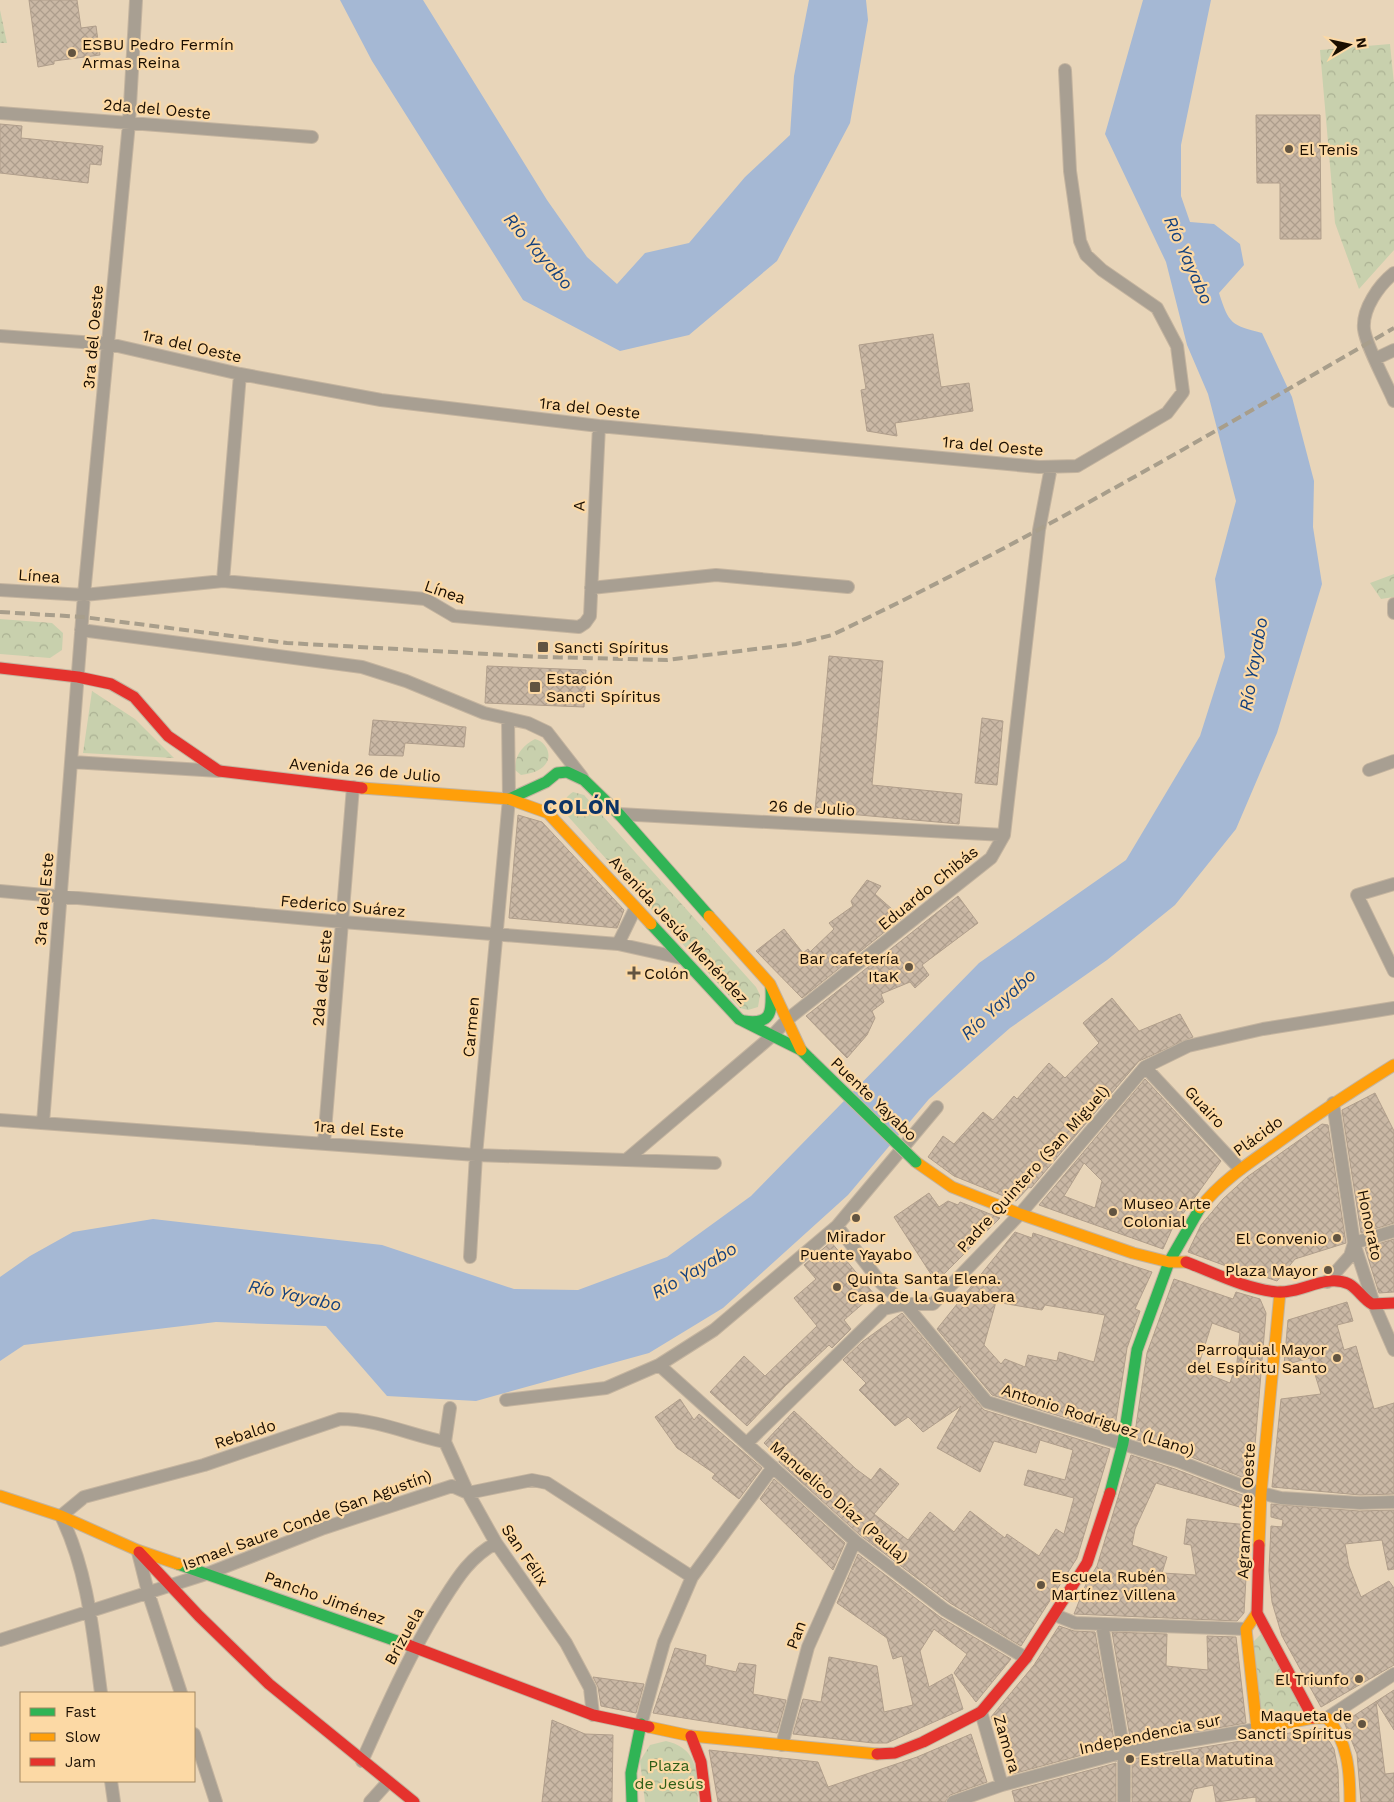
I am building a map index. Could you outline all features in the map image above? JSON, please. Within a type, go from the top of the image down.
[{"type":"main road","name":"Avenida 26 de Julio","points":[[0,668],[78,676],[111,684],[134,698],[168,736],[219,771],[353,787],[508,799],[546,804]]},
{"type":"main road","name":"Avenida Jesús Menéndez","points":[[546,782],[557,773],[567,772],[584,780],[619,814],[770,984],[801,1050]]},
{"type":"main road","name":"Avenida 26 de Julio","points":[[508,799],[546,782]]},
{"type":"main road","points":[[546,782],[546,804]]},
{"type":"main road","name":"Avenida Jesús Menéndez","points":[[546,804],[635,909],[739,1019],[801,1050],[810,1059]]},
{"type":"main road","points":[[739,1019],[758,1023],[768,1017],[773,1000],[770,984]]},
{"type":"main road","name":"Puente Yayabo","points":[[810,1059],[916,1162],[952,1187],[1020,1214],[1133,1252],[1169,1262],[1182,1261],[1280,1292]]},
{"type":"main road","name":"Plácido","points":[[981,1712],[1026,1658],[1087,1563],[1107,1502],[1123,1442],[1137,1350],[1169,1262],[1192,1219],[1208,1198],[1240,1169],[1333,1103],[1394,1065]]},
{"type":"main road","points":[[1280,1292],[1327,1282],[1349,1285],[1369,1303],[1394,1303]]},
{"type":"main road","name":"Agramonte Oeste","points":[[1280,1292],[1261,1493],[1258,1613],[1313,1718]]},
{"type":"main road","name":"Pancho Jiménez","points":[[0,1496],[61,1516],[137,1550],[209,1573],[414,1647],[593,1715],[691,1736],[872,1754],[895,1753],[923,1742],[981,1712]]},
{"type":"main road","points":[[137,1550],[269,1684],[414,1802]]},
{"type":"main road","points":[[1257,1729],[1246,1629],[1258,1613]]},
{"type":"main road","name":"Independencia sur","points":[[1257,1729],[1313,1718],[1327,1718]]},
{"type":"main road","points":[[1327,1718],[1336,1726],[1344,1748],[1350,1782],[1350,1802]]},
{"type":"main road","points":[[632,1802],[632,1773],[641,1724]]},
{"type":"main road","points":[[691,1736],[701,1762],[705,1801]]},
{"type":"street","name":"3ra del Oeste","points":[[78,676],[129,123],[136,0]]},
{"type":"street","name":"1ra del Oeste","points":[[0,336],[109,344],[240,374],[381,400],[599,426],[1051,467],[1077,466],[1167,413],[1183,392],[1177,346],[1157,308],[1102,270],[1086,255],[1080,240],[1070,171],[1065,70]]},
{"type":"street","name":"2da del Oeste","points":[[0,113],[312,137]]},
{"type":"street","points":[[1394,273],[1379,289],[1367,309],[1364,330],[1394,401]]},
{"type":"street","points":[[1376,359],[1394,350]]},
{"type":"street","points":[[223,581],[240,374]]},
{"type":"street","name":"A","points":[[591,588],[599,426]]},
{"type":"street","name":"Eduardo Chibás","points":[[626,1160],[772,1036],[788,1019],[991,858],[1004,835],[1039,530],[1051,467]]},
{"type":"street","points":[[591,588],[716,575],[848,587]]},
{"type":"street","name":"Línea","points":[[0,590],[84,595],[223,581],[425,599],[454,616],[579,626],[585,623],[590,616],[591,588]]},
{"type":"street","points":[[1394,604],[1394,613]]},
{"type":"street","points":[[81,630],[362,667],[406,681],[484,713],[508,719],[508,799]]},
{"type":"street","name":"3ra del Este","points":[[43,1123],[78,676]]},
{"type":"street","name":"Avenida Jesús Menéndez","points":[[508,719],[528,723],[546,732],[584,780]]},
{"type":"street","points":[[1369,770],[1394,761]]},
{"type":"street","name":"Avenida 26 de Julio","points":[[72,762],[219,771]]},
{"type":"street","name":"2da del Este","points":[[324,1143],[353,787]]},
{"type":"street","name":"Carmen","points":[[470,1257],[476,1155],[508,799]]},
{"type":"street","name":"26 de Julio","points":[[619,814],[1004,835]]},
{"type":"street","points":[[1394,884],[1357,895],[1394,971]]},
{"type":"street","name":"Federico Suárez","points":[[0,891],[60,898],[618,944],[682,958]]},
{"type":"street","points":[[618,944],[635,909]]},
{"type":"street","name":"Padre Quintero (San Miguel)","points":[[747,1443],[884,1309],[905,1304],[933,1304],[1020,1214],[1145,1067],[1197,1044],[1263,1029],[1394,1008]]},
{"type":"street","name":"Guairo","points":[[1145,1067],[1240,1169]]},
{"type":"street","name":"Honorato","points":[[1333,1103],[1354,1243],[1374,1304],[1394,1350]]},
{"type":"street","points":[[506,1400],[606,1388],[659,1365],[714,1330],[837,1226],[937,1107]]},
{"type":"street","name":"1ra del Este","points":[[0,1120],[476,1155],[715,1163]]},
{"type":"street","name":"Antonio Rodriguez (Llano)","points":[[837,1226],[882,1283],[905,1304],[987,1402],[1123,1442],[1261,1493],[1281,1498],[1360,1503],[1394,1502]]},
{"type":"street","points":[[1327,1282],[1350,1256],[1354,1243],[1394,1231]]},
{"type":"street","name":"Manuelico Díaz (Paula)","points":[[659,1365],[855,1541],[945,1610],[1026,1658]]},
{"type":"street","points":[[445,1442],[450,1408]]},
{"type":"street","name":"Rebaldo","points":[[61,1516],[84,1497],[204,1465],[340,1419],[363,1419],[408,1434],[445,1442]]},
{"type":"street","name":"San Félix","points":[[445,1442],[468,1493],[496,1543],[566,1643],[590,1688],[593,1715]]},
{"type":"street","points":[[641,1724],[664,1642],[692,1577],[773,1467]]},
{"type":"street","name":"Ismael Saure Conde (San Agustín)","points":[[0,1640],[209,1573],[324,1528],[452,1486],[468,1493],[532,1480],[547,1483],[692,1577]]},
{"type":"street","points":[[61,1516],[74,1542],[91,1611],[101,1692]]},
{"type":"street","name":"Pan","points":[[782,1745],[808,1646],[855,1541]]},
{"type":"street","name":"Brizuela","points":[[362,1761],[414,1647],[463,1569],[482,1551],[496,1543]]},
{"type":"street","points":[[137,1550],[148,1592],[181,1692]]},
{"type":"street","points":[[1055,1615],[1075,1622],[1102,1624],[1246,1629]]},
{"type":"street","points":[[1102,1624],[1124,1752],[1124,1802]]},
{"type":"street","points":[[1327,1718],[1394,1674]]},
{"type":"street","name":"Zamora","points":[[981,1712],[1002,1785]]},
{"type":"street","name":"Independencia sur","points":[[953,1802],[1002,1785],[1124,1752],[1257,1729]]},
{"type":"street","points":[[195,1737],[216,1802]]},
{"type":"street","points":[[111,1782],[114,1802]]},
{"type":"street","points":[[370,1802],[388,1782]]},
{"type":"green space","points":[[0,10],[7,43],[0,43]]},
{"type":"green space","points":[[1390,44],[1394,84],[1394,250],[1359,289],[1335,223],[1320,50]]},
{"type":"green space","points":[[1394,574],[1394,597],[1381,599],[1370,583]]},
{"type":"green space","points":[[0,619],[52,623],[63,633],[62,650],[50,658],[0,654]]},
{"type":"green space","points":[[92,691],[135,719],[174,758],[83,753]]},
{"type":"green space","points":[[535,739],[543,743],[548,750],[548,759],[541,769],[521,775],[515,770],[518,755],[526,745]]},
{"type":"green space","points":[[573,792],[584,795],[756,987],[760,995],[758,1007],[748,1010],[740,1008],[565,813],[565,801]]},
{"type":"green space","points":[[1262,1633],[1303,1713],[1257,1721],[1251,1644]]},
{"type":"green space","name":"Plaza de Jesús","points":[[666,1741],[677,1745],[691,1756],[696,1773],[698,1802],[645,1802],[640,1761],[650,1745]]},
{"type":"water","name":"Río Yayabo","points":[[340,0],[423,0],[547,200],[587,257],[617,284],[645,253],[689,243],[745,177],[790,135],[794,76],[809,0],[866,0],[868,20],[850,123],[777,261],[689,335],[620,351],[523,300],[372,61]]},
{"type":"water","name":"Río Yayabo","points":[[1143,0],[1211,0],[1181,145],[1181,196],[1190,222],[1214,224],[1240,244],[1244,265],[1219,293],[1226,311],[1233,322],[1244,328],[1262,333],[1292,397],[1314,481],[1313,527],[1322,584],[1277,733],[1236,829],[1175,905],[1107,960],[1010,1028],[929,1099],[848,1195],[723,1308],[649,1353],[476,1401],[387,1396],[326,1326],[216,1322],[24,1345],[0,1361],[0,1277],[30,1256],[73,1232],[153,1219],[382,1245],[514,1289],[578,1290],[667,1257],[751,1196],[979,963],[1126,860],[1200,736],[1225,657],[1215,579],[1236,501],[1208,394],[1187,345],[1166,262],[1105,134]]},
{"type":"building","points":[[29,0],[77,0],[81,28],[96,26],[100,55],[54,61],[54,64],[38,67]]},
{"type":"building","name":"El Tenis","points":[[1256,115],[1320,115],[1321,239],[1280,239],[1280,183],[1257,183]]},
{"type":"building","points":[[0,124],[22,126],[21,138],[103,146],[101,165],[90,164],[88,183],[0,173]]},
{"type":"building","points":[[933,334],[941,387],[969,383],[973,411],[895,423],[897,436],[867,431],[861,390],[866,389],[859,345]]},
{"type":"building","points":[[829,656],[883,661],[872,785],[962,794],[959,824],[815,811]]},
{"type":"building","name":"Estación Sancti Spíritus","points":[[487,666],[586,670],[584,707],[485,703]]},
{"type":"building","points":[[982,718],[1003,721],[997,785],[975,783]]},
{"type":"building","points":[[373,720],[466,727],[464,747],[405,743],[403,756],[369,755]]},
{"type":"building","points":[[518,815],[542,822],[624,910],[617,928],[509,918]]},
{"type":"building","points":[[867,880],[881,886],[875,894],[902,918],[802,998],[756,951],[784,929],[803,953],[808,949],[810,952],[834,929],[829,923],[853,906],[851,901]]},
{"type":"building","points":[[958,896],[978,923],[922,965],[929,975],[915,988],[910,982],[881,994],[884,1002],[872,1011],[875,1018],[867,1035],[847,1058],[806,1016]]},
{"type":"building","points":[[1112,998],[1139,1031],[1180,1014],[1193,1037],[1139,1061],[1031,1188],[1029,1187],[1016,1201],[954,1176],[928,1157],[943,1136],[954,1144],[983,1112],[993,1120],[1014,1096],[1017,1099],[1049,1063],[1065,1078],[1099,1043],[1083,1023]]},
{"type":"building","points":[[1145,1079],[1221,1161],[1172,1229],[1163,1249],[1039,1205]],"holes":[[[1084,1163],[1102,1181],[1095,1208],[1064,1196]]]},
{"type":"building","points":[[1375,1093],[1394,1131],[1394,1223],[1361,1233],[1342,1110]]},
{"type":"building","points":[[1322,1124],[1328,1125],[1346,1243],[1295,1259],[1277,1281],[1247,1271],[1249,1274],[1245,1273],[1188,1252],[1201,1225],[1223,1199],[1247,1177]]},
{"type":"building","points":[[929,1193],[939,1207],[948,1201],[958,1205],[960,1202],[1000,1218],[936,1282],[894,1217]]},
{"type":"building","points":[[1015,1232],[1032,1238],[1033,1233],[1152,1272],[1135,1309],[1140,1311],[1127,1348],[1114,1433],[992,1395],[937,1329]],"holes":[[[996,1302],[1042,1310],[1045,1305],[1105,1315],[1094,1362],[1059,1352],[1057,1361],[1028,1355],[1025,1367],[1005,1359],[1001,1364],[984,1345]]]},
{"type":"building","points":[[1394,1239],[1394,1292],[1379,1293],[1365,1248]]},
{"type":"building","points":[[831,1242],[874,1294],[844,1320],[851,1329],[832,1348],[829,1345],[785,1386],[747,1426],[710,1392],[744,1356],[765,1376],[817,1326],[794,1298],[816,1279],[804,1265]]},
{"type":"building","points":[[1174,1279],[1233,1299],[1236,1292],[1260,1299],[1266,1313],[1252,1481],[1181,1453],[1134,1439],[1147,1353]],"holes":[[[1212,1323],[1240,1333],[1237,1362],[1230,1383],[1197,1370]]]},
{"type":"building","points":[[1347,1302],[1353,1321],[1337,1325],[1344,1350],[1356,1346],[1374,1409],[1394,1403],[1394,1494],[1360,1495],[1272,1487],[1281,1399],[1321,1394],[1310,1358],[1284,1365],[1288,1320]]},
{"type":"building","points":[[902,1313],[984,1410],[1110,1449],[1077,1558],[1021,1646],[950,1603],[860,1535],[779,1462],[780,1458],[764,1443],[794,1411],[856,1469],[871,1480],[880,1468],[899,1484],[874,1514],[908,1540],[930,1512],[954,1532],[970,1511],[1005,1538],[1007,1534],[1039,1556],[1056,1529],[1064,1534],[1074,1498],[1024,1485],[1028,1470],[1065,1480],[1073,1450],[1040,1440],[1036,1453],[994,1441],[980,1472],[937,1448],[961,1406],[923,1432],[908,1417],[895,1426],[859,1390],[866,1383],[843,1360],[862,1342]]},
{"type":"building","points":[[680,1399],[694,1420],[699,1414],[762,1468],[739,1499],[712,1478],[715,1474],[677,1448],[655,1417]]},
{"type":"building","points":[[1131,1455],[1175,1469],[1250,1498],[1250,1510],[1156,1483],[1135,1529],[1132,1545],[1167,1557],[1162,1573],[1196,1575],[1191,1545],[1184,1544],[1187,1519],[1249,1525],[1244,1613],[1237,1621],[1074,1614],[1086,1584],[1097,1566]]},
{"type":"building","points":[[774,1479],[845,1543],[833,1570],[760,1499]]},
{"type":"building","points":[[1271,1504],[1359,1511],[1394,1510],[1394,1569],[1388,1570],[1382,1540],[1345,1544],[1349,1566],[1361,1597],[1389,1581],[1394,1588],[1394,1665],[1321,1707],[1282,1636],[1272,1602],[1269,1571],[1271,1526],[1282,1527],[1283,1520],[1271,1517]]},
{"type":"building","points":[[858,1554],[940,1617],[1011,1659],[976,1702],[954,1673],[967,1654],[934,1629],[920,1651],[929,1687],[952,1674],[963,1709],[887,1743],[793,1734],[803,1699],[821,1702],[829,1657],[877,1666],[884,1712],[913,1705],[902,1656],[893,1659],[887,1638],[837,1603]]},
{"type":"building","points":[[1059,1626],[1074,1631],[1095,1632],[1115,1746],[1009,1775],[1000,1733],[991,1717],[1034,1665]]},
{"type":"building","points":[[1112,1632],[1167,1634],[1166,1666],[1208,1670],[1207,1636],[1236,1637],[1246,1723],[1131,1743]]},
{"type":"building","points":[[675,1648],[706,1655],[705,1665],[736,1672],[739,1663],[756,1665],[753,1694],[786,1700],[777,1733],[653,1713]]},
{"type":"building","points":[[593,1677],[644,1684],[636,1713],[601,1706],[598,1687]]},
{"type":"building","points":[[1394,1690],[1394,1730],[1376,1701]]},
{"type":"building","points":[[1376,1701],[1385,1774],[1394,1773],[1394,1802],[1361,1802],[1357,1754],[1344,1722]]},
{"type":"building","points":[[552,1720],[585,1734],[613,1735],[612,1802],[542,1802]]},
{"type":"building","points":[[1322,1729],[1334,1749],[1338,1770],[1339,1802],[1256,1802],[1256,1797],[1216,1802],[1213,1785],[1194,1789],[1190,1802],[1132,1802],[1132,1759]]},
{"type":"building","points":[[971,1734],[987,1782],[950,1795],[945,1802],[718,1802],[709,1750],[818,1762],[828,1787],[917,1757]]},
{"type":"building","points":[[1116,1763],[1116,1802],[1015,1802],[1012,1791]]},
{"type":"railway","points":[[0,612],[83,617],[287,643],[543,657],[667,660],[796,644],[832,635],[1046,526],[1394,328]]},
{"type":"traffic: fast","points":[[509,799],[546,782],[557,773],[567,772],[584,780],[619,814],[709,916]]},
{"type":"traffic: fast","points":[[651,924],[739,1019],[801,1050],[810,1059]]},
{"type":"traffic: fast","points":[[744,1021],[753,1022],[765,1019],[770,1010],[771,988]]},
{"type":"traffic: fast","points":[[810,1059],[916,1162]]},
{"type":"traffic: fast","points":[[1110,1493],[1123,1443],[1137,1350],[1169,1262],[1200,1208]]},
{"type":"traffic: fast","points":[[178,1564],[408,1645]]},
{"type":"traffic: fast","points":[[632,1802],[631,1773],[641,1724]]},
{"type":"traffic: slow","points":[[362,788],[509,799],[548,813],[651,924]]},
{"type":"traffic: slow","points":[[709,916],[770,984],[801,1050]]},
{"type":"traffic: slow","points":[[1200,1208],[1226,1181],[1245,1166],[1319,1113],[1394,1065]]},
{"type":"traffic: slow","points":[[916,1162],[952,1187],[1020,1214],[1133,1253],[1169,1262],[1186,1262]]},
{"type":"traffic: slow","points":[[1259,1545],[1261,1493],[1280,1292]]},
{"type":"traffic: slow","points":[[0,1496],[61,1516],[137,1550],[178,1564]]},
{"type":"traffic: slow","points":[[1257,1613],[1246,1629],[1257,1729],[1313,1718],[1327,1718],[1344,1747],[1348,1768],[1350,1802]]},
{"type":"traffic: slow","points":[[649,1727],[691,1736],[877,1754]]},
{"type":"traffic: jam","points":[[0,668],[78,677],[111,684],[134,697],[168,736],[219,771],[362,788]]},
{"type":"traffic: jam","points":[[1186,1262],[1254,1288],[1286,1292],[1322,1282],[1340,1281],[1352,1286],[1372,1304],[1394,1303]]},
{"type":"traffic: jam","points":[[877,1754],[895,1753],[923,1742],[981,1712],[1026,1658],[1087,1563],[1110,1493]]},
{"type":"traffic: jam","points":[[1259,1545],[1257,1613],[1313,1718]]},
{"type":"traffic: jam","points":[[139,1552],[199,1616],[269,1684],[414,1802]]},
{"type":"traffic: jam","points":[[408,1645],[593,1715],[649,1727]]},
{"type":"traffic: jam","points":[[691,1736],[701,1762],[706,1802]]},
{"type":"place","name":"ESBU Pedro Fermín Armas Reina","points":[[72,53]]},
{"type":"place","name":"El Tenis","points":[[1289,149]]},
{"type":"place","name":"Sancti Spíritus","points":[[543,647]]},
{"type":"place","name":"Estación Sancti Spíritus","points":[[535,687]]},
{"type":"place","name":"Bar cafetería ItaK","points":[[909,967]]},
{"type":"place","name":"Colón","points":[[634,973]]},
{"type":"place","name":"Museo Arte Colonial","points":[[1113,1212]]},
{"type":"place","name":"Mirador Puente Yayabo","points":[[856,1218]]},
{"type":"place","name":"El Convenio","points":[[1337,1238]]},
{"type":"place","name":"Plaza Mayor","points":[[1328,1270]]},
{"type":"place","name":"Quinta Santa Elena. Casa de la Guayabera","points":[[837,1287]]},
{"type":"place","name":"Parroquial Mayor del Espíritu Santo","points":[[1337,1358]]},
{"type":"place","name":"Escuela Rubén Martínez Villena","points":[[1041,1585]]},
{"type":"place","name":"El Triunfo","points":[[1359,1679]]},
{"type":"place","name":"Maqueta de Sancti Spíritus","points":[[1362,1724]]},
{"type":"place","name":"Estrella Matutina","points":[[1130,1759]]},
{"type":"district","name":"COLÓN","points":[[582,806]]}]
